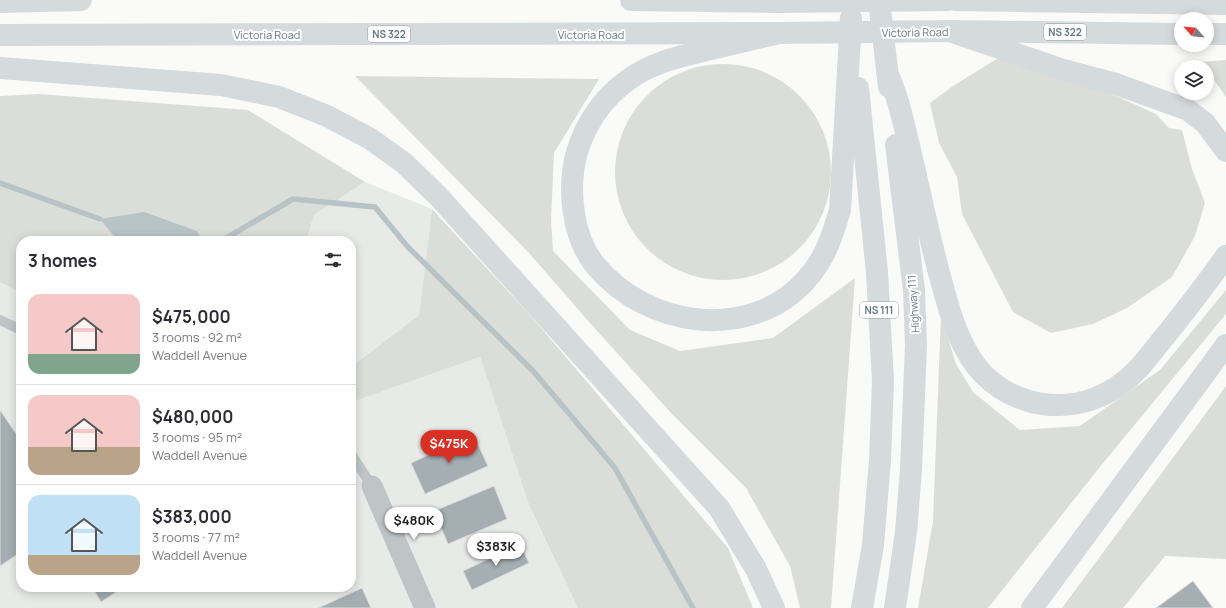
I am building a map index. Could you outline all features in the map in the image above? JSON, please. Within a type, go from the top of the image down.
[{"type":"main road","points":[[0,2],[81,0]]},
{"type":"main road","points":[[631,0],[947,0]]},
{"type":"main road","name":"Highway 111","points":[[879,0],[914,290],[916,345],[911,470],[906,532],[895,608]]},
{"type":"main road","points":[[956,0],[1226,4]]},
{"type":"main road","points":[[778,33],[672,58],[648,68],[628,80],[605,100],[590,122],[580,143],[573,167],[572,192],[574,212],[582,242],[595,265],[612,282],[627,295],[649,307],[666,314],[688,319],[709,321],[733,320],[773,307],[792,294],[806,280],[821,260],[832,238],[840,210],[850,9]]},
{"type":"main road","name":"NS 111","points":[[850,9],[877,272],[883,381],[880,460],[873,544],[862,608]]},
{"type":"main road","points":[[950,31],[1063,70],[1116,84],[1188,110],[1205,123],[1226,151]]},
{"type":"main road","name":"Victoria Road","points":[[0,35],[778,33],[950,31],[1174,34]]},
{"type":"main road","points":[[1214,34],[1226,34]]},
{"type":"main road","points":[[0,68],[221,85],[279,98],[327,116],[369,138],[404,163],[438,196],[719,508],[756,569],[774,608]]},
{"type":"main road","points":[[887,72],[900,108],[930,240],[952,319],[960,340],[974,364],[992,383],[1006,392],[1037,403],[1053,405],[1071,404],[1090,400],[1105,394],[1122,384],[1138,369],[1205,287],[1226,256]]},
{"type":"main road","points":[[1032,608],[1226,345]]},
{"type":"street","points":[[372,486],[425,608]]},
{"type":"lane","points":[[0,320],[16,328]]},
{"type":"lane","points":[[356,462],[372,486]]},
{"type":"shaded area","points":[[1000,57],[1087,77],[1114,95],[1156,114],[1169,128],[1182,130],[1192,169],[1205,203],[1195,236],[1172,277],[1127,308],[1093,324],[1051,333],[1013,312],[962,214],[957,177],[939,143],[930,103],[953,86]]},
{"type":"shaded area","points":[[1226,60],[1226,97],[1214,80],[1214,61]]},
{"type":"shaded area","points":[[723,64],[744,66],[774,77],[799,96],[818,121],[829,151],[831,172],[829,193],[818,223],[799,248],[774,267],[744,278],[723,280],[702,278],[672,267],[647,248],[628,223],[617,193],[615,172],[617,151],[628,121],[647,96],[672,77],[702,66]]},
{"type":"shaded area","points":[[355,76],[599,79],[554,153],[551,219],[553,251],[630,330],[680,351],[773,338],[855,278],[831,608],[800,608],[790,566],[746,488],[672,414],[530,254]]},
{"type":"shaded area","points":[[39,94],[248,110],[365,182],[314,215],[308,236],[16,236],[16,290],[0,282],[0,96]]},
{"type":"shaded area","points":[[365,182],[432,209],[419,315],[356,363],[356,236],[308,236],[314,215]]},
{"type":"shaded area","points":[[432,209],[531,316],[728,548],[753,608],[578,608],[529,505],[480,357],[356,401],[356,363],[419,315]]},
{"type":"shaded area","points":[[144,212],[197,231],[200,236],[114,236],[100,219]]},
{"type":"shaded area","points":[[0,282],[16,290],[16,592],[356,592],[356,401],[480,357],[529,505],[578,608],[0,608]]},
{"type":"shaded area","points":[[1226,290],[1226,314],[1099,468],[988,608],[918,608],[933,521],[941,315],[956,364],[973,392],[1020,430],[1080,426],[1160,370]]},
{"type":"shaded area","points":[[1226,386],[1226,559],[1165,556],[1123,608],[1062,608]]},
{"type":"building","points":[[0,410],[16,434],[16,555],[0,566]]},
{"type":"building","points":[[473,434],[488,466],[425,494],[411,463]]},
{"type":"building","points":[[494,486],[507,519],[448,544],[434,511]]},
{"type":"building","points":[[520,544],[529,563],[472,590],[463,571]]},
{"type":"building","points":[[1193,581],[1213,608],[1156,608]]},
{"type":"building","points":[[362,588],[371,608],[318,608],[356,592]]},
{"type":"building","points":[[95,592],[116,592],[101,602]]},
{"type":"waterway","points":[[0,183],[100,219]]},
{"type":"waterway","points":[[230,236],[293,199],[375,207],[407,246],[534,372],[615,468],[693,608]]}]
